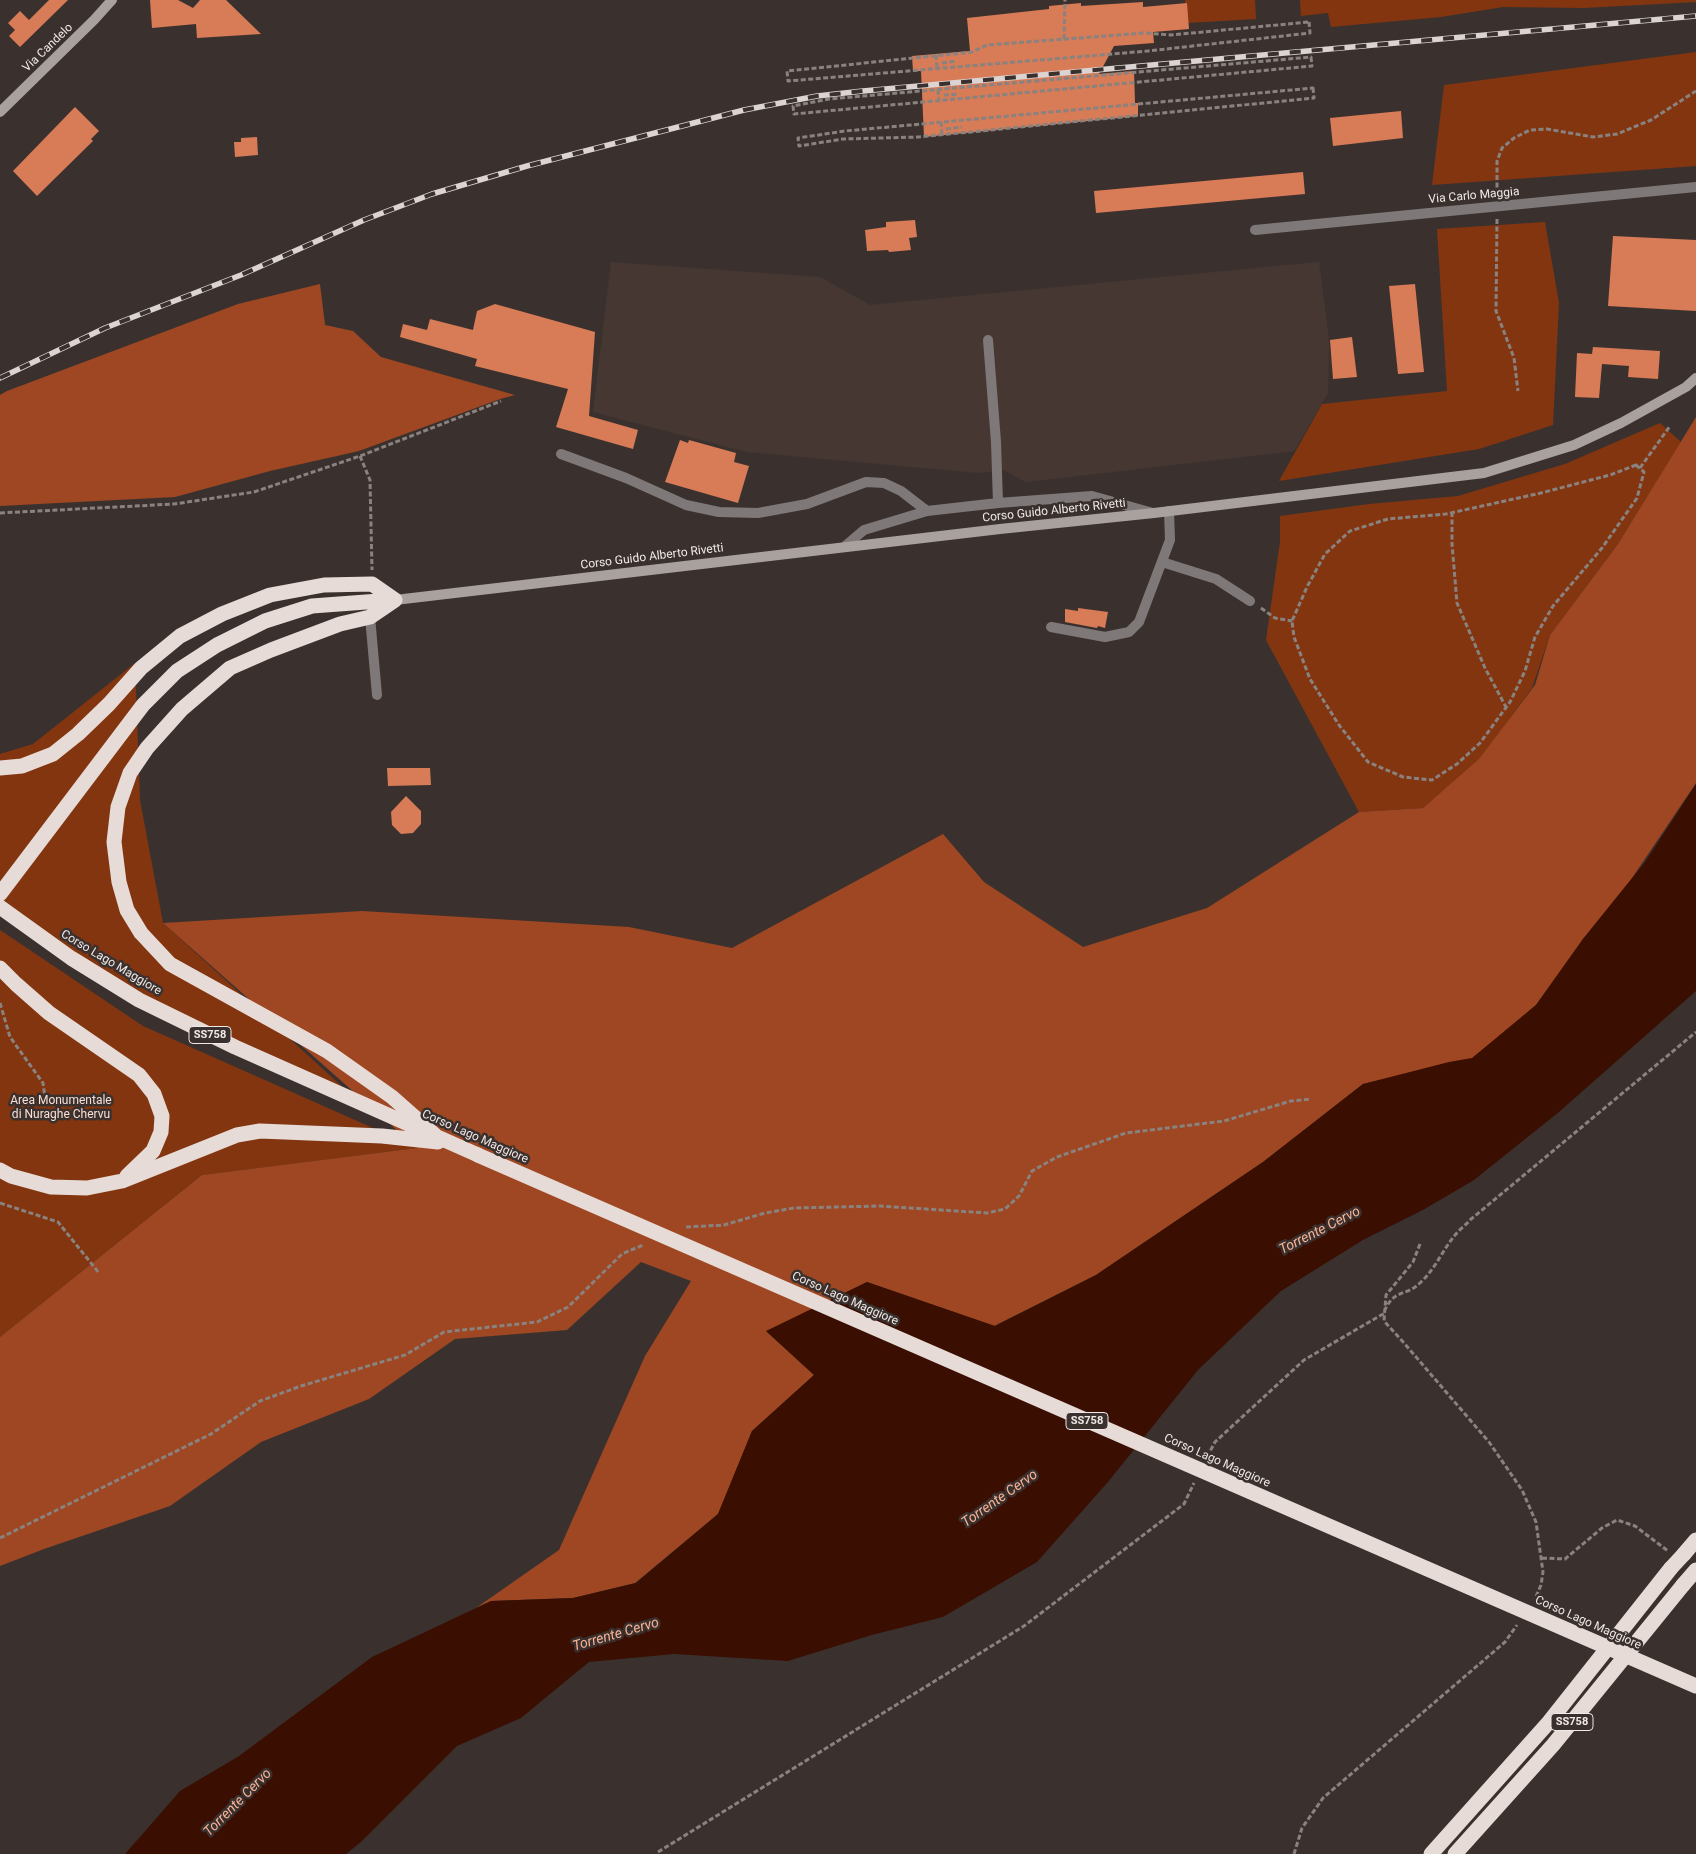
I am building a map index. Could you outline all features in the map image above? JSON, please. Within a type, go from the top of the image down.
[{"type":"highway","points":[[0,768],[22,766],[53,754],[78,734],[109,704],[141,668],[180,636],[222,614],[270,595],[324,585],[372,584],[395,600]]},
{"type":"highway","points":[[395,600],[370,617],[340,624],[230,668],[182,709],[146,748],[130,773],[118,807],[114,842],[119,882],[127,910],[141,933],[170,964],[327,1052],[392,1097],[434,1135]]},
{"type":"highway","points":[[0,894],[143,705],[177,672],[216,645],[264,621],[312,606],[395,600]]},
{"type":"highway","name":"Corso Lago Maggiore","points":[[0,907],[70,958],[139,1000],[235,1047],[478,1155],[1696,1686]]},
{"type":"highway","points":[[0,968],[49,1013],[139,1075],[154,1094],[162,1116],[161,1132],[153,1151],[122,1181]]},
{"type":"highway","points":[[0,1170],[11,1176],[51,1187],[87,1188],[122,1181],[237,1135],[260,1131],[382,1136],[452,1143]]},
{"type":"highway","points":[[1431,1854],[1549,1722],[1676,1559],[1696,1540]]},
{"type":"highway","name":"SS758","points":[[1455,1854],[1553,1745],[1696,1570]]},
{"type":"main road","name":"Via Candelo","points":[[0,112],[112,0]]},
{"type":"main road","name":"Corso Guido Alberto Rivetti","points":[[395,600],[1000,528],[1154,513],[1484,473],[1574,444],[1614,427],[1686,387],[1696,378]]},
{"type":"street","name":"Via Carlo Maggia","points":[[1255,230],[1696,187]]},
{"type":"street","points":[[988,340],[996,442],[998,503]]},
{"type":"street","points":[[561,454],[626,478],[686,505],[719,512],[758,513],[807,504],[866,482],[884,483],[901,491],[927,511]]},
{"type":"street","points":[[844,547],[864,530],[927,511],[998,503],[1092,496],[1154,513]]},
{"type":"street","points":[[1051,627],[1105,637],[1129,632],[1139,622],[1170,540],[1169,511]]},
{"type":"street","points":[[1162,562],[1216,579],[1250,601]]},
{"type":"street","points":[[370,617],[377,695]]},
{"type":"path","points":[[1064,40],[1066,0]]},
{"type":"path","points":[[1309,22],[1310,33],[1148,51],[788,81],[787,71],[956,54],[972,52],[987,45],[1145,33],[1171,35],[1309,22]]},
{"type":"path","points":[[956,54],[957,67]]},
{"type":"path","points":[[936,56],[938,68]]},
{"type":"path","points":[[1311,56],[1312,66],[794,114],[793,106],[830,100],[938,90],[1311,56]]},
{"type":"path","points":[[942,62],[956,61]]},
{"type":"path","points":[[959,88],[959,99]]},
{"type":"path","points":[[1314,88],[1314,98],[942,135],[843,140],[799,146],[798,138],[823,133],[941,122],[961,120],[1314,88]]},
{"type":"path","points":[[938,90],[939,101]]},
{"type":"path","points":[[944,95],[959,94]]},
{"type":"path","points":[[961,120],[962,133]]},
{"type":"path","points":[[941,122],[942,135]]},
{"type":"path","points":[[942,129],[962,127]]},
{"type":"path","points":[[0,513],[174,504],[254,492],[360,456],[501,401]]},
{"type":"path","points":[[1640,468],[1670,426]]},
{"type":"path","points":[[360,456],[370,480],[372,584]]},
{"type":"path","points":[[1636,465],[1640,468],[1644,472],[1637,498],[1602,548],[1553,606],[1535,637],[1525,671],[1506,707],[1480,743],[1457,764],[1432,780],[1402,777],[1368,762],[1339,725],[1310,679],[1294,637],[1292,621],[1307,587],[1325,554],[1350,531],[1388,519],[1452,512],[1541,493],[1610,475],[1636,465]]},
{"type":"path","points":[[1452,512],[1452,544],[1457,603],[1485,668],[1506,707]]},
{"type":"path","points":[[1250,601],[1275,618],[1292,621]]},
{"type":"path","points":[[0,1003],[10,1037],[43,1083],[46,1104]]},
{"type":"path","points":[[1206,1460],[1215,1442],[1304,1360],[1383,1314],[1393,1297],[1420,1284],[1430,1273],[1456,1234],[1470,1220],[1696,1032]]},
{"type":"path","points":[[685,1227],[724,1225],[765,1213],[794,1208],[880,1206],[987,1214],[1005,1209],[1020,1196],[1032,1171],[1057,1157],[1126,1133],[1224,1121],[1291,1101],[1310,1099]]},
{"type":"path","points":[[0,1203],[58,1222],[99,1273]]},
{"type":"path","points":[[0,1538],[211,1434],[260,1401],[301,1386],[405,1355],[444,1332],[537,1322],[568,1307],[622,1254],[649,1242]]},
{"type":"path","points":[[658,1852],[1024,1626],[1184,1504],[1197,1477]]},
{"type":"path","points":[[1542,1558],[1565,1559],[1602,1528],[1618,1520],[1635,1526],[1676,1559]]},
{"type":"shaded area","points":[[611,262],[820,277],[870,305],[1319,262],[1329,340],[1328,393],[1294,451],[1026,482],[1004,470],[979,473],[747,452],[593,412]]},
{"type":"shaded area","points":[[320,284],[325,325],[353,331],[381,357],[515,395],[359,451],[270,471],[175,497],[0,506],[0,395],[238,304]]},
{"type":"shaded area","points":[[1696,417],[1696,783],[1630,881],[1583,939],[1536,1005],[1472,1059],[1363,1084],[1263,1162],[1096,1275],[994,1326],[867,1282],[767,1332],[814,1375],[752,1431],[718,1514],[635,1583],[573,1598],[491,1601],[476,1608],[559,1550],[645,1356],[691,1281],[641,1262],[567,1330],[455,1339],[369,1399],[261,1442],[170,1506],[0,1566],[0,1337],[202,1175],[417,1148],[163,923],[362,911],[629,927],[732,948],[943,834],[984,882],[1083,947],[1207,908],[1359,812],[1423,808],[1479,759],[1535,685],[1550,635],[1618,544]]},
{"type":"green space","points":[[1185,0],[1255,0],[1256,19],[1186,23]]},
{"type":"green space","points":[[1300,0],[1696,0],[1696,2],[1584,8],[1503,7],[1441,17],[1331,27],[1328,13],[1301,16]]},
{"type":"green space","points":[[1696,52],[1696,166],[1432,185],[1444,85]]},
{"type":"green space","points":[[1545,222],[1559,303],[1553,425],[1479,449],[1279,481],[1322,404],[1447,391],[1437,229]]},
{"type":"green space","points":[[1660,423],[1681,442],[1618,544],[1550,635],[1532,688],[1479,760],[1423,808],[1359,812],[1266,640],[1280,542],[1280,516],[1369,504],[1458,496],[1565,464]]},
{"type":"green space","points":[[135,663],[140,800],[163,923],[359,1102],[139,1000],[0,904],[0,754],[33,744]]},
{"type":"green space","name":"Area Monumentale di Nuraghe Chervu","points":[[0,930],[143,1026],[418,1148],[202,1175],[0,1337]]},
{"type":"water","name":"Torrente Cervo","points":[[1696,784],[1696,991],[1559,1112],[1474,1180],[1423,1210],[1363,1240],[1281,1291],[1198,1370],[1108,1482],[1037,1562],[943,1617],[872,1635],[788,1661],[674,1654],[589,1662],[521,1718],[457,1746],[361,1842],[346,1854],[125,1854],[180,1791],[239,1756],[372,1657],[491,1601],[573,1598],[636,1583],[718,1514],[752,1431],[814,1375],[766,1331],[867,1282],[995,1326],[1096,1275],[1263,1162],[1363,1084],[1472,1058],[1536,1005],[1583,939],[1645,862]]},
{"type":"building","points":[[49,0],[68,0],[20,47],[9,36],[15,30],[8,23],[20,11],[29,20]]},
{"type":"building","points":[[150,0],[178,0],[193,8],[200,0],[226,0],[261,34],[197,38],[196,24],[152,28]]},
{"type":"building","points":[[1143,2],[1143,7],[1187,3],[1189,29],[1153,32],[1154,43],[1114,46],[1099,74],[1134,71],[1135,103],[1138,103],[1138,116],[924,137],[921,71],[913,71],[912,56],[970,51],[967,18],[1049,9],[1049,6],[1081,3],[1081,6]]},
{"type":"building","points":[[75,107],[99,131],[91,139],[93,141],[37,196],[13,171]]},
{"type":"building","points":[[1401,111],[1403,138],[1333,146],[1330,118]]},
{"type":"building","points":[[257,137],[258,155],[235,157],[234,142],[241,142],[241,138]]},
{"type":"building","points":[[1303,172],[1305,194],[1096,213],[1094,191]]},
{"type":"building","points":[[915,220],[917,237],[909,238],[911,250],[867,251],[865,230],[886,227],[886,222]]},
{"type":"building","points":[[1613,236],[1696,240],[1696,311],[1608,306]]},
{"type":"building","points":[[1415,284],[1424,372],[1398,374],[1389,286]]},
{"type":"building","points":[[495,304],[595,332],[589,416],[638,430],[633,449],[556,427],[568,389],[475,366],[477,359],[400,337],[403,324],[427,330],[430,319],[473,330],[477,311]]},
{"type":"building","points":[[1352,337],[1357,377],[1333,379],[1330,340]]},
{"type":"building","points":[[1593,347],[1660,351],[1658,379],[1628,377],[1629,366],[1602,364],[1599,398],[1575,397],[1577,353],[1592,354]]},
{"type":"building","points":[[680,440],[688,443],[689,440],[736,453],[734,462],[749,466],[738,503],[665,482]]},
{"type":"building","points":[[1078,608],[1108,612],[1105,628],[1065,622],[1065,609],[1078,611]]},
{"type":"building","points":[[387,768],[430,768],[431,785],[388,786]]},
{"type":"building","points":[[406,796],[421,811],[421,824],[413,833],[401,834],[392,825],[391,812]]},
{"type":"railway","points":[[0,378],[105,328],[241,275],[364,220],[432,194],[527,166],[744,110],[817,96],[863,91],[1696,16]]}]
